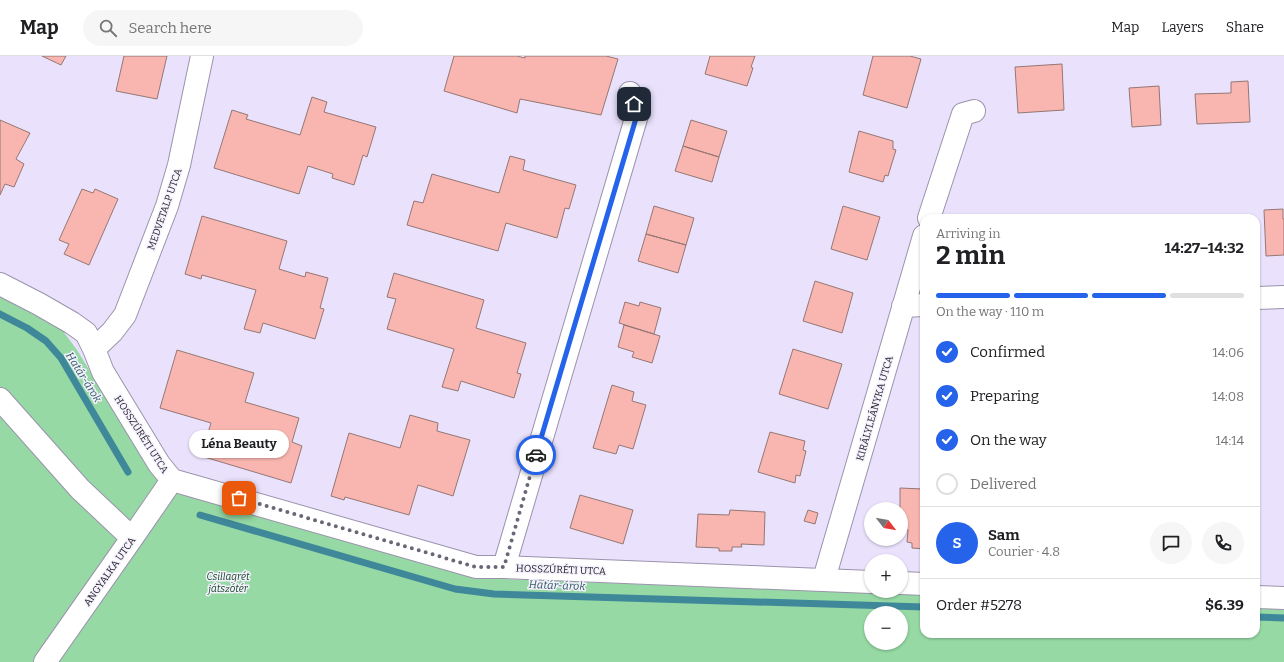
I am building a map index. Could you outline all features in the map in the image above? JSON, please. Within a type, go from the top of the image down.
[{"type":"street","name":"MEDVETALP UTCA","points":[[94,349],[112,332],[125,314],[167,206],[180,165],[202,56]]},
{"type":"street","points":[[504,567],[637,115],[630,93]]},
{"type":"street","points":[[931,214],[963,114],[974,111]]},
{"type":"street","name":"KIRÁLYLEÁNYKA UTCA","points":[[824,579],[914,306],[920,264]]},
{"type":"street","name":"HOSSZÚRÉTI UTCA","points":[[0,284],[39,304],[86,333],[103,372],[159,464],[172,480],[476,567],[864,582]]},
{"type":"street","points":[[1260,298],[1284,297]]},
{"type":"street","points":[[0,399],[80,489],[132,538]]},
{"type":"street","name":"ANGYALKA UTCA","points":[[45,662],[172,480]]},
{"type":"street","points":[[908,583],[920,584]]},
{"type":"street","points":[[1260,597],[1284,598]]},
{"type":"green space","name":"Csillagrét játszótér","points":[[0,295],[60,327],[77,350],[151,470],[476,578],[864,593],[864,598],[908,598],[908,594],[920,595],[920,638],[1260,638],[1260,608],[1284,609],[1284,662],[0,662]]},
{"type":"building","points":[[42,56],[66,56],[61,65]]},
{"type":"building","points":[[124,56],[167,56],[157,99],[116,91]]},
{"type":"building","points":[[454,56],[517,56],[525,58],[525,56],[606,56],[618,59],[601,115],[520,99],[517,113],[444,91]]},
{"type":"building","points":[[710,56],[755,56],[747,86],[705,74]]},
{"type":"building","points":[[873,56],[910,56],[921,59],[907,108],[863,95]]},
{"type":"building","points":[[1062,64],[1064,110],[1018,113],[1015,67]]},
{"type":"building","points":[[1248,81],[1250,122],[1197,124],[1195,94],[1231,93],[1231,82]]},
{"type":"building","points":[[1159,86],[1161,125],[1132,127],[1129,88]]},
{"type":"building","points":[[312,97],[327,102],[324,112],[376,127],[367,157],[363,155],[354,185],[332,178],[333,174],[308,166],[299,194],[214,168],[232,110],[248,115],[246,119],[300,135]]},
{"type":"building","points":[[0,120],[30,133],[16,159],[24,164],[14,187],[5,184],[0,195]]},
{"type":"building","points":[[691,120],[727,131],[719,157],[683,146]]},
{"type":"building","points":[[859,131],[893,141],[893,149],[896,150],[888,176],[885,175],[883,182],[849,172]]},
{"type":"building","points":[[683,146],[719,157],[712,182],[675,171]]},
{"type":"building","points":[[510,156],[525,160],[523,170],[576,185],[569,209],[565,208],[557,238],[506,223],[498,251],[407,225],[414,201],[423,203],[432,174],[499,193]]},
{"type":"building","points":[[82,189],[93,193],[95,189],[118,199],[89,265],[64,254],[69,244],[59,240]]},
{"type":"building","points":[[654,206],[694,218],[686,245],[646,234]]},
{"type":"building","points":[[843,206],[880,217],[867,260],[831,249]]},
{"type":"building","points":[[1283,209],[1284,255],[1266,256],[1264,210]]},
{"type":"building","points":[[202,216],[287,241],[279,269],[305,277],[306,272],[328,278],[320,308],[324,309],[315,339],[263,323],[260,333],[244,329],[256,290],[202,275],[201,279],[185,274]]},
{"type":"building","points":[[646,234],[686,245],[678,273],[638,261]]},
{"type":"building","points":[[394,273],[484,300],[476,328],[526,343],[517,373],[521,374],[514,398],[461,381],[458,391],[442,387],[454,349],[387,329],[396,299],[387,297]]},
{"type":"building","points":[[815,281],[853,293],[842,333],[803,321]]},
{"type":"building","points":[[625,302],[639,306],[640,302],[661,308],[654,334],[619,323]]},
{"type":"building","points":[[624,325],[660,336],[652,363],[632,357],[634,352],[618,347]]},
{"type":"building","points":[[793,349],[842,364],[828,409],[779,394]]},
{"type":"building","points":[[177,350],[254,373],[245,402],[299,418],[292,442],[302,446],[291,483],[201,456],[211,423],[160,408]]},
{"type":"building","points":[[612,385],[634,392],[632,401],[646,405],[633,449],[619,445],[616,454],[593,448]]},
{"type":"building","points":[[410,415],[438,423],[437,431],[470,440],[453,496],[418,485],[409,515],[345,497],[344,500],[331,496],[349,433],[400,448]]},
{"type":"building","points":[[770,432],[805,441],[803,450],[806,451],[800,476],[796,475],[795,483],[758,472]]},
{"type":"building","points":[[900,488],[920,489],[920,549],[912,548],[912,543],[908,542],[908,502],[900,502]]},
{"type":"building","points":[[580,495],[633,510],[623,544],[570,528]]},
{"type":"building","points":[[730,510],[765,512],[764,545],[741,544],[742,547],[732,547],[732,551],[719,551],[719,548],[696,547],[698,514],[729,515]]},
{"type":"building","points":[[808,510],[818,513],[815,524],[804,521]]},
{"type":"waterway","name":"Határ-árok","points":[[0,314],[27,328],[46,341],[61,358],[128,472]]},
{"type":"waterway","name":"Határ-árok","points":[[200,515],[455,589],[494,594],[920,607]]},
{"type":"waterway","name":"Határ-árok","points":[[1260,617],[1284,618]]},
{"type":"way so far","points":[[239,498],[476,567],[504,567],[536,455]]},
{"type":"place","name":"Léna Beauty","points":[[239,498]]},
{"type":"route","points":[[536,455],[637,115],[634,104]]}]
